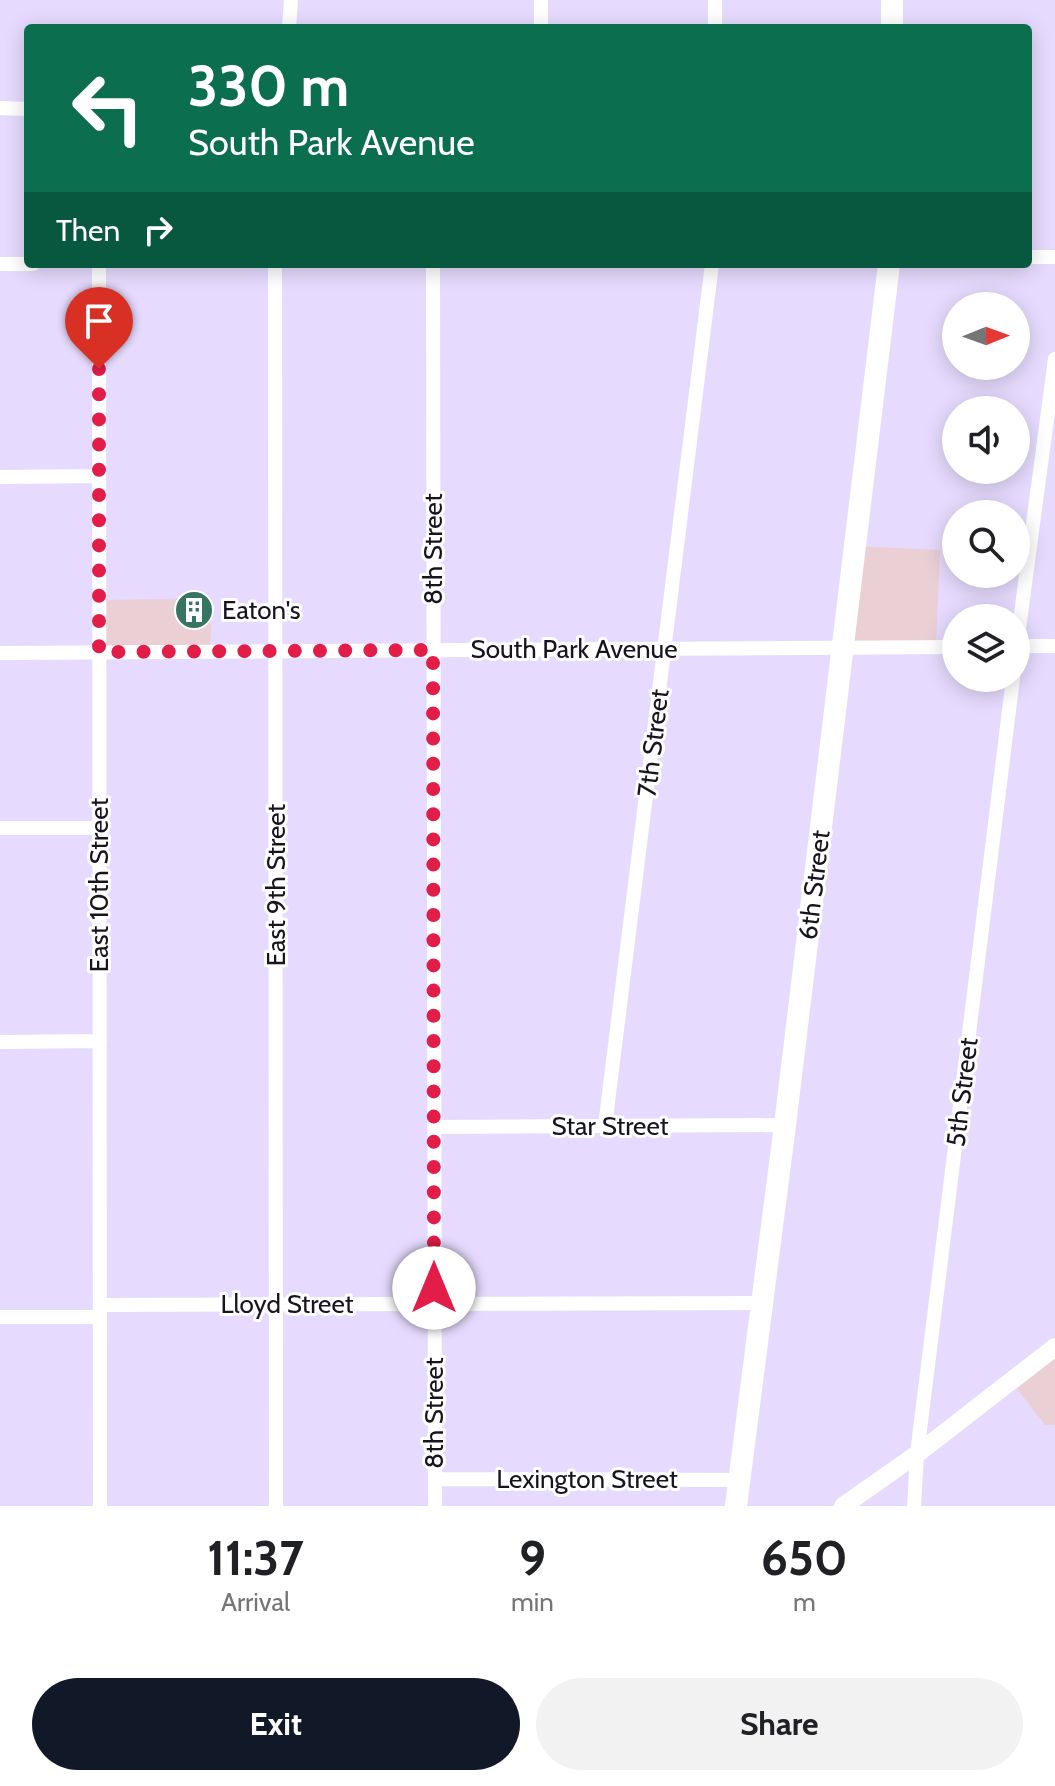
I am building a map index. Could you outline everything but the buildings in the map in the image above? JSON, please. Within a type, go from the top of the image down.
[{"type":"main road","points":[[892,0],[892,24]]},
{"type":"main road","name":"6th Street","points":[[736,1506],[889,268]]},
{"type":"street","points":[[289,24],[291,0]]},
{"type":"street","points":[[541,0],[541,24]]},
{"type":"street","points":[[715,0],[715,24]]},
{"type":"street","points":[[0,108],[24,109]]},
{"type":"street","points":[[1032,257],[1055,257]]},
{"type":"street","points":[[0,264],[24,264]]},
{"type":"street","name":"East 10th Street","points":[[99,268],[100,1506]]},
{"type":"street","name":"East 9th Street","points":[[275,268],[276,1506]]},
{"type":"street","name":"8th Street","points":[[433,268],[435,1506]]},
{"type":"street","name":"7th Street","points":[[605,1126],[712,268]]},
{"type":"street","points":[[1022,604],[1055,359]]},
{"type":"street","points":[[0,477],[99,476]]},
{"type":"street","points":[[1030,647],[1055,646]]},
{"type":"street","name":"South Park Avenue","points":[[0,653],[942,647]]},
{"type":"street","name":"5th Street","points":[[914,1506],[917,1454],[1011,692]]},
{"type":"street","points":[[0,828],[99,828]]},
{"type":"street","points":[[0,1042],[100,1041]]},
{"type":"street","name":"Star Street","points":[[434,1127],[785,1125]]},
{"type":"street","name":"Lloyd Street","points":[[0,1317],[276,1304],[762,1303]]},
{"type":"street","points":[[843,1506],[917,1454],[1055,1347]]},
{"type":"street","name":"Lexington Street","points":[[435,1479],[739,1480]]},
{"type":"shaded area","points":[[855,546],[940,550],[936,647],[842,649]]},
{"type":"shaded area","points":[[212,598],[210,651],[99,652],[99,600]]},
{"type":"shaded area","points":[[1055,1347],[1055,1425],[1045,1425],[1011,1381]]},
{"type":"place","name":"Eaton's","points":[[194,610]]},
{"type":"route","points":[[99,369],[99,652],[433,650],[434,1288]]}]
